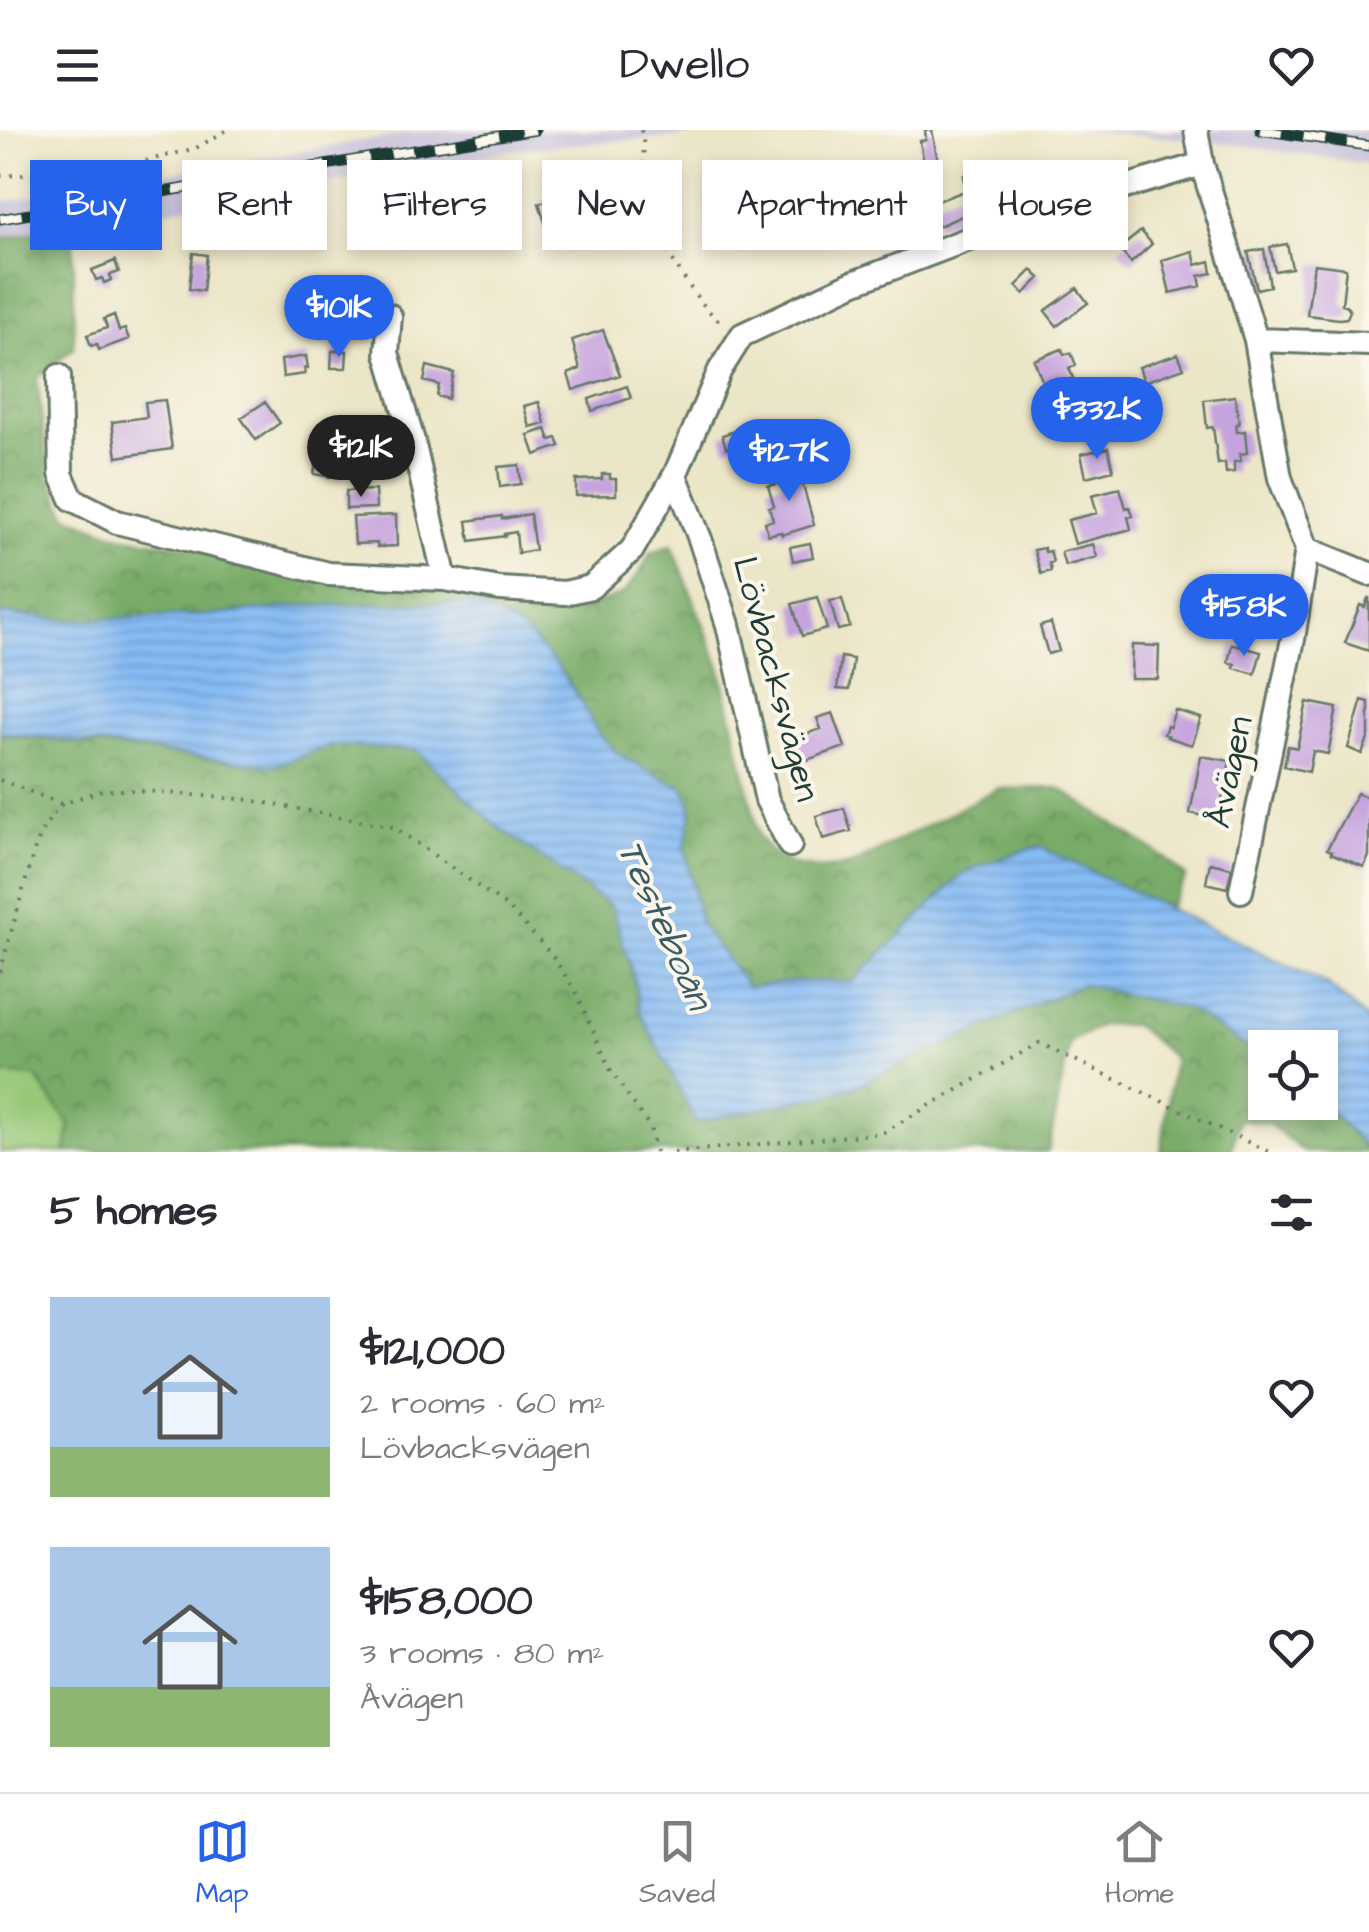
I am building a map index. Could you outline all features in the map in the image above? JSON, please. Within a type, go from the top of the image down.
[{"type":"street","points":[[1196,130],[1202,164],[1256,340],[1280,478],[1308,549],[1369,574]]},
{"type":"street","points":[[59,376],[61,474],[72,499],[117,522],[329,574],[444,579],[500,589],[565,593],[591,588],[632,550],[675,475],[720,370],[742,335],[854,283],[1032,214],[1202,164]]},
{"type":"street","points":[[390,316],[387,353],[413,441],[444,579]]},
{"type":"street","points":[[1256,340],[1369,344]]},
{"type":"street","name":"Lövbacksvägen","points":[[675,475],[728,625],[767,800],[790,845]]},
{"type":"street","name":"Åvägen","points":[[1241,891],[1308,549]]},
{"type":"path","points":[[0,176],[114,168],[196,148],[227,130]]},
{"type":"path","points":[[640,130],[645,147],[642,182],[653,220],[680,273],[701,301],[720,323],[742,335]]},
{"type":"path","points":[[0,780],[62,804]]},
{"type":"path","points":[[0,972],[34,851],[43,828],[62,804],[102,790],[132,790],[250,800],[394,826],[510,908],[551,954],[576,992],[612,1074],[650,1127],[656,1152]]},
{"type":"path","points":[[674,1152],[882,1133],[1040,1044],[1269,1152]]},
{"type":"shaded area","points":[[428,130],[763,130],[526,148],[457,160],[347,160],[347,179],[327,182],[327,160],[250,160]]},
{"type":"shaded area","points":[[1063,130],[1369,130],[1369,164],[1193,139]]},
{"type":"shaded area","points":[[182,171],[182,208],[162,211],[162,175]]},
{"type":"shaded area","points":[[30,197],[30,234],[0,239],[0,202]]},
{"type":"green space","points":[[30,233],[30,250],[73,250],[74,348],[37,378],[49,477],[68,516],[119,536],[500,596],[568,615],[623,594],[650,553],[672,545],[720,667],[759,837],[773,853],[792,865],[819,869],[849,866],[997,789],[1059,788],[1166,859],[1186,877],[1168,909],[1038,846],[966,871],[852,982],[798,981],[748,987],[700,924],[685,846],[692,812],[682,786],[615,751],[595,729],[569,683],[543,651],[529,636],[496,614],[458,603],[301,606],[214,615],[71,620],[0,614],[0,239]]},
{"type":"green space","points":[[0,734],[274,766],[332,745],[416,749],[498,827],[612,907],[640,1012],[1037,1005],[1081,984],[1188,1009],[1248,1048],[1248,1120],[1338,1120],[1369,1152],[1304,1152],[1268,1123],[1239,1119],[1231,1152],[1161,1152],[1174,1058],[1135,1025],[1103,1024],[1070,1042],[1048,1152],[66,1152],[70,1125],[36,1077],[0,1074]]},
{"type":"green space","points":[[0,1074],[36,1076],[70,1125],[66,1152],[0,1152]]},
{"type":"water","name":"Testeboån","points":[[476,604],[525,632],[556,664],[597,732],[619,754],[682,786],[689,797],[692,812],[685,846],[700,924],[748,987],[798,981],[852,982],[966,871],[1038,846],[1327,984],[1369,1022],[1369,1150],[1338,1120],[1338,1030],[1248,1030],[1248,1048],[1188,1009],[1081,984],[844,1091],[696,1122],[640,1012],[612,907],[498,827],[416,750],[332,745],[274,766],[0,732],[0,614],[71,620],[214,615],[301,606]]},
{"type":"building","points":[[925,130],[932,130],[938,160],[923,160],[920,141],[926,140]]},
{"type":"building","points":[[963,192],[963,216],[943,224],[943,199]]},
{"type":"building","points":[[1141,231],[1152,244],[1131,263],[1120,250],[1128,250],[1128,242]]},
{"type":"building","points":[[1287,244],[1292,268],[1275,271],[1270,247]]},
{"type":"building","points":[[1264,249],[1270,286],[1257,289],[1248,252]]},
{"type":"building","points":[[1193,251],[1196,265],[1210,261],[1212,273],[1199,276],[1201,286],[1170,293],[1162,260]]},
{"type":"building","points":[[193,253],[207,255],[203,291],[189,289]]},
{"type":"building","points":[[115,261],[119,272],[110,275],[111,280],[96,280],[92,270]]},
{"type":"building","points":[[1314,264],[1346,268],[1342,304],[1350,311],[1347,318],[1307,315]]},
{"type":"building","points":[[1032,270],[1040,278],[1024,294],[1016,286]]},
{"type":"building","points":[[1077,288],[1088,303],[1057,326],[1045,311]]},
{"type":"building","points":[[114,315],[119,331],[125,329],[129,339],[99,350],[97,344],[91,346],[87,335],[107,328],[104,319]]},
{"type":"building","points":[[603,330],[620,375],[573,390],[568,374],[580,369],[572,340]]},
{"type":"building","points":[[1062,349],[1064,355],[1071,353],[1076,365],[1069,368],[1073,378],[1045,388],[1034,360]]},
{"type":"building","points":[[332,351],[347,351],[346,368],[331,368]]},
{"type":"building","points":[[1178,354],[1184,368],[1144,382],[1139,367]]},
{"type":"building","points":[[306,356],[305,374],[283,377],[281,360]]},
{"type":"building","points":[[427,366],[454,373],[448,399],[437,396],[439,385],[424,381]]},
{"type":"building","points":[[627,386],[631,398],[592,411],[589,399]]},
{"type":"building","points":[[1235,396],[1237,432],[1245,431],[1247,453],[1240,454],[1241,461],[1234,462],[1234,472],[1226,473],[1225,463],[1218,464],[1213,427],[1207,428],[1204,400]]},
{"type":"building","points":[[165,400],[172,449],[117,457],[112,422],[147,417],[145,402]]},
{"type":"building","points":[[265,402],[280,423],[256,440],[241,418]]},
{"type":"building","points":[[539,402],[545,423],[530,427],[524,406]]},
{"type":"building","points":[[546,429],[550,440],[557,438],[560,446],[535,455],[528,435]]},
{"type":"building","points":[[741,429],[745,442],[726,448],[722,435]]},
{"type":"building","points":[[324,436],[355,441],[357,466],[333,463],[331,477],[314,474]]},
{"type":"building","points":[[1108,448],[1113,470],[1086,477],[1081,454]]},
{"type":"building","points":[[800,463],[814,525],[768,535],[765,522],[773,520],[769,507],[774,506],[768,486],[787,481],[783,468]]},
{"type":"building","points":[[519,465],[521,484],[500,487],[498,467]]},
{"type":"building","points":[[602,474],[616,479],[616,495],[576,496],[576,480],[602,479]]},
{"type":"building","points":[[1120,488],[1133,516],[1128,517],[1131,529],[1075,544],[1068,520],[1097,513],[1092,495]]},
{"type":"building","points":[[375,490],[376,508],[346,509],[346,491]]},
{"type":"building","points":[[530,514],[535,550],[518,553],[516,532],[470,541],[467,521]]},
{"type":"building","points":[[396,515],[397,546],[355,544],[353,517]]},
{"type":"building","points":[[810,543],[813,557],[793,561],[790,547]]},
{"type":"building","points":[[1093,544],[1097,557],[1065,566],[1061,552]]},
{"type":"building","points":[[1044,548],[1045,552],[1050,551],[1053,562],[1049,563],[1051,571],[1041,574],[1034,550]]},
{"type":"building","points":[[1269,581],[1272,608],[1253,609],[1250,583]]},
{"type":"building","points":[[817,597],[827,629],[802,636],[792,604]]},
{"type":"building","points":[[1368,598],[1369,651],[1345,643],[1360,605],[1365,607]]},
{"type":"building","points":[[842,599],[850,627],[838,630],[830,601]]},
{"type":"building","points":[[1051,623],[1059,651],[1048,654],[1040,626]]},
{"type":"building","points":[[1232,644],[1261,652],[1255,674],[1234,668],[1235,664],[1228,662]]},
{"type":"building","points":[[1132,645],[1159,646],[1158,679],[1131,679]]},
{"type":"building","points":[[841,657],[853,659],[849,690],[837,689]]},
{"type":"building","points":[[1362,700],[1369,702],[1369,736],[1362,754],[1348,748]]},
{"type":"building","points":[[1307,702],[1337,708],[1328,754],[1313,751],[1309,772],[1284,766],[1288,746],[1297,748]]},
{"type":"building","points":[[1175,710],[1201,718],[1192,745],[1164,734]]},
{"type":"building","points":[[833,713],[845,747],[801,762],[793,738],[821,729],[817,718]]},
{"type":"building","points":[[1201,756],[1230,761],[1218,819],[1190,813]]},
{"type":"building","points":[[1357,793],[1369,798],[1369,856],[1364,867],[1327,849]]},
{"type":"building","points":[[844,808],[851,831],[823,839],[816,816]]},
{"type":"building","points":[[1210,863],[1232,868],[1227,888],[1206,883]]},
{"type":"railway","points":[[0,219],[535,130]]},
{"type":"railway","points":[[1260,130],[1369,146]]}]
